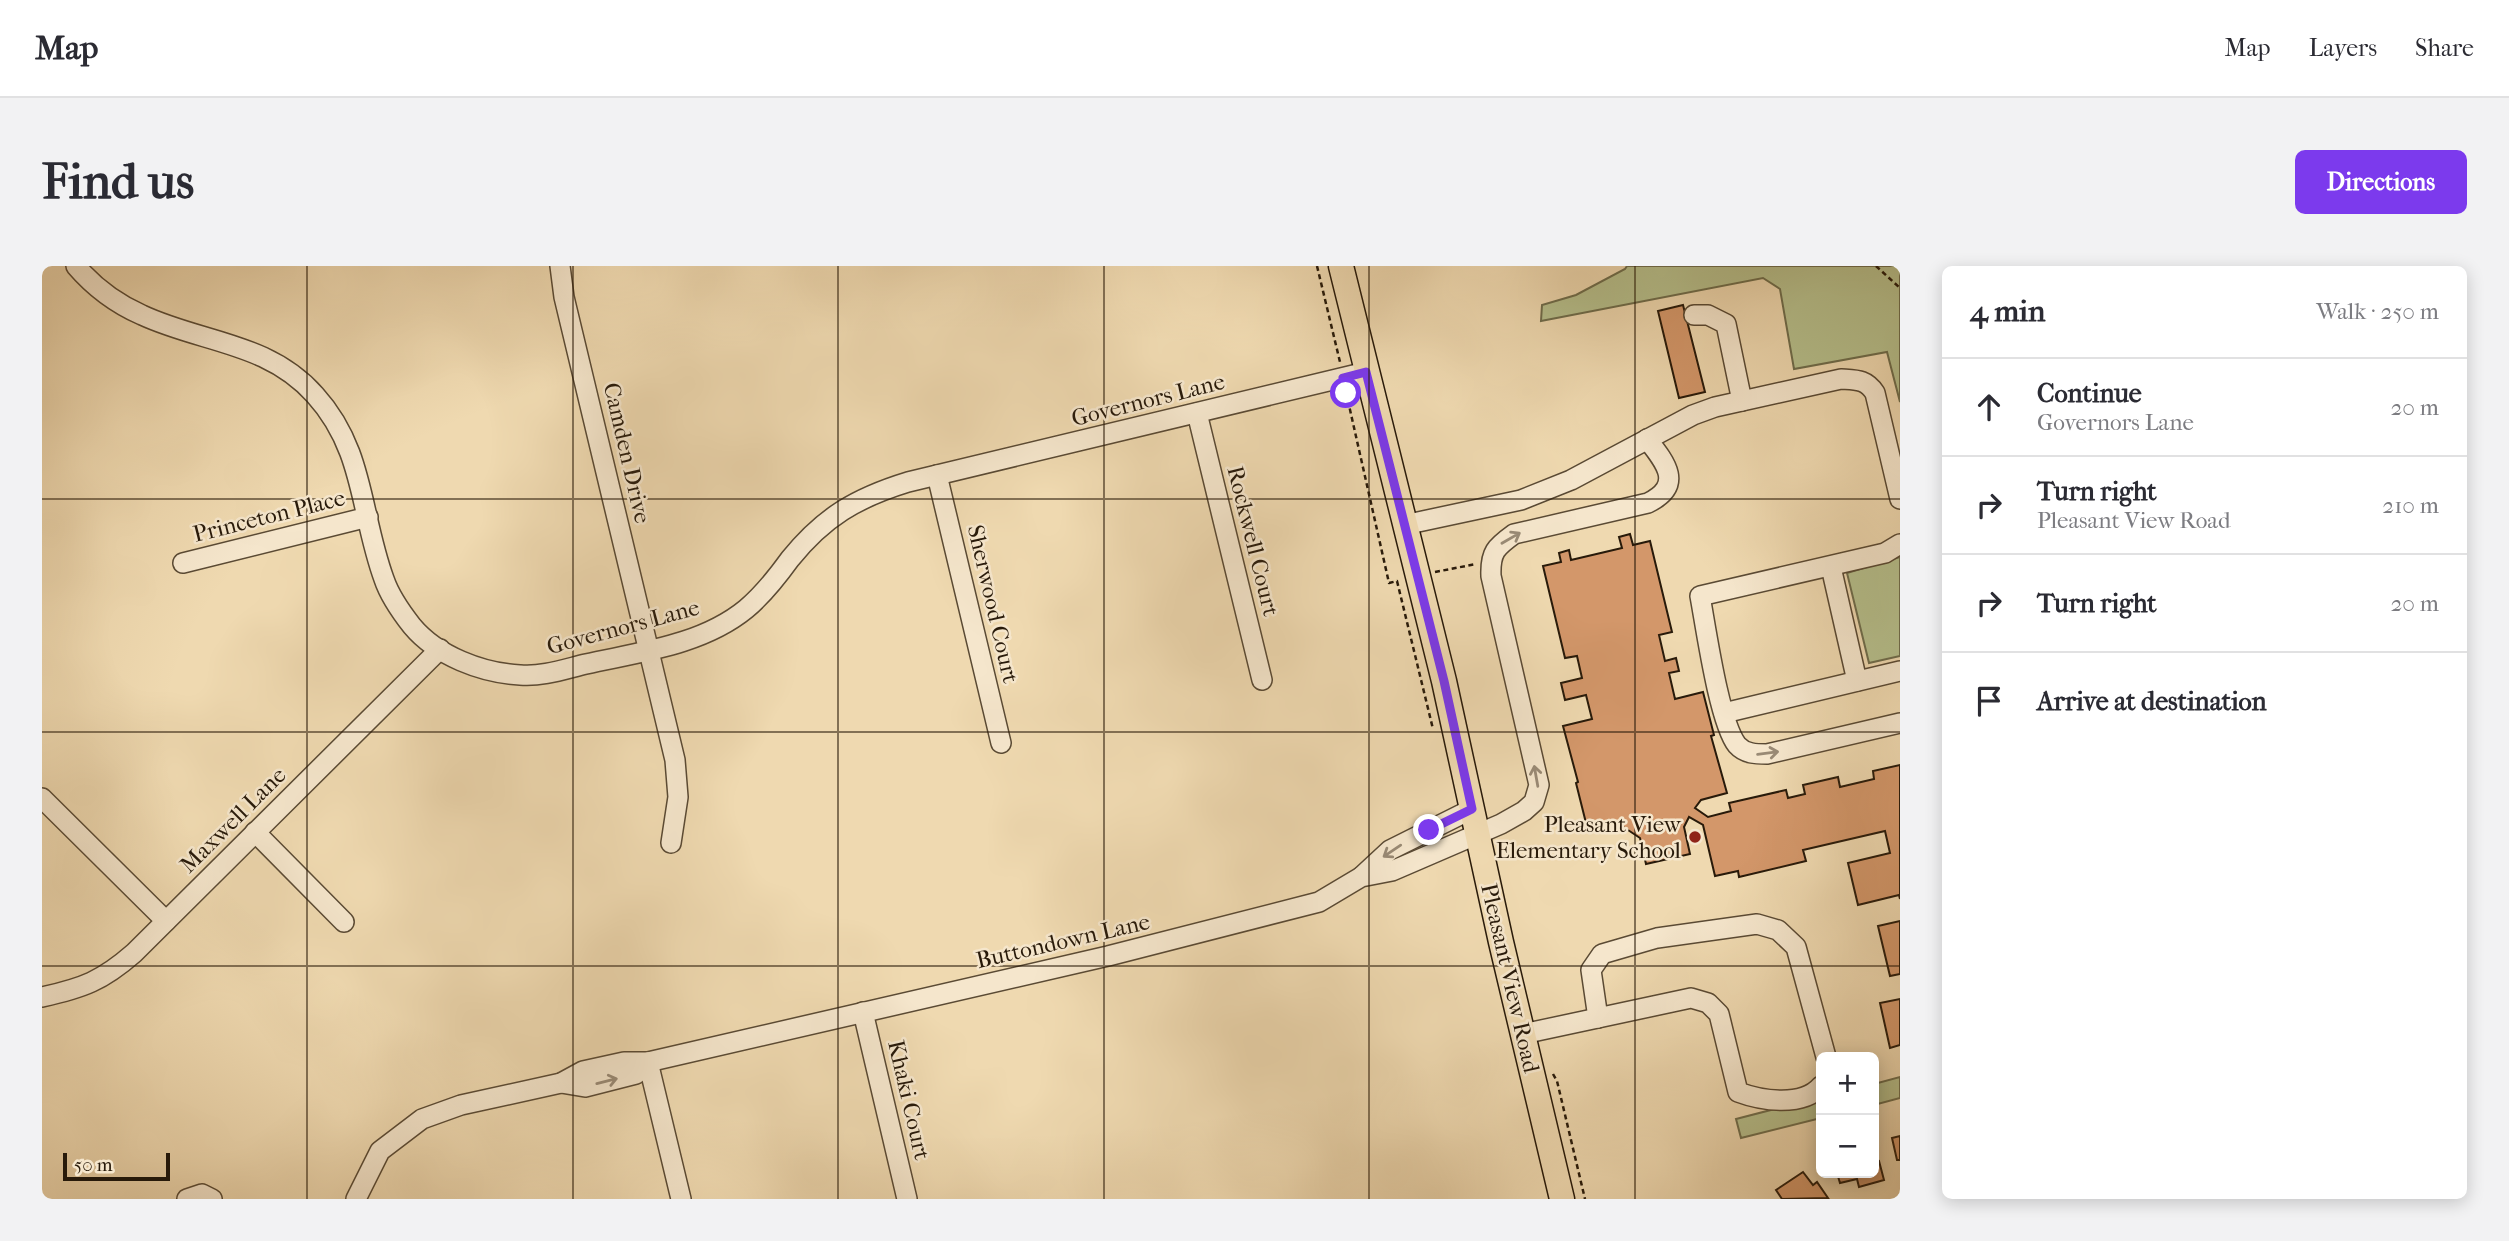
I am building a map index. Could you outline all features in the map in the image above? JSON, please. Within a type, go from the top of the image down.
[{"type":"main road","name":"Pleasant View Road","points":[[1341,266],[1355,375],[1404,526],[1444,681],[1562,1199]]},
{"type":"street","name":"Governors Lane","points":[[76,266],[102,291],[143,316],[258,353],[298,377],[330,412],[340,429],[352,456],[383,578],[415,630],[460,660],[480,668],[522,676],[649,650],[684,641],[714,628],[746,609],[775,581],[822,524],[843,508],[873,493],[937,475],[1355,375]]},
{"type":"street","name":"Camden Drive","points":[[560,266],[564,297],[677,778],[678,797],[671,843]]},
{"type":"street","points":[[1694,315],[1708,315],[1726,324],[1742,401]]},
{"type":"street","points":[[1404,526],[1521,500],[1571,480],[1693,415],[1742,401],[1841,380],[1861,380],[1869,384],[1875,393],[1900,499]]},
{"type":"street","name":"Rockwell Court","points":[[1197,413],[1262,680]]},
{"type":"street","points":[[1490,561],[1497,547],[1514,534],[1648,503],[1660,497],[1667,489],[1669,479],[1665,462],[1647,439]]},
{"type":"street","name":"Sherwood Court","points":[[937,475],[1000,743]]},
{"type":"street","name":"Princeton Place","points":[[183,563],[368,517]]},
{"type":"street","points":[[1900,544],[1885,553],[1700,596],[1724,713],[1730,733],[1738,746],[1752,754],[1767,754],[1900,723]]},
{"type":"street","name":"Buttondown Lane","points":[[356,1199],[380,1151],[422,1119],[461,1105],[561,1083],[583,1071],[624,1062],[648,1062],[1108,956],[1319,902],[1361,877],[1392,871],[1524,811],[1534,802],[1539,785],[1491,576],[1490,561]]},
{"type":"street","points":[[1831,567],[1857,681]]},
{"type":"street","name":"Maxwell Lane","points":[[42,997],[73,990],[99,980],[134,953],[440,649]]},
{"type":"street","points":[[1724,713],[1900,671]]},
{"type":"street","points":[[42,798],[166,921]]},
{"type":"street","points":[[1361,877],[1390,850],[1472,809]]},
{"type":"street","points":[[255,832],[344,922]]},
{"type":"street","points":[[1598,1018],[1591,970],[1602,954],[1657,938],[1758,924],[1778,930],[1796,947],[1825,1052]]},
{"type":"street","points":[[1523,1034],[1691,998],[1708,1003],[1720,1014],[1738,1092],[1756,1099],[1777,1101],[1816,1093]]},
{"type":"street","name":"Khaki Court","points":[[863,1012],[907,1199]]},
{"type":"street","points":[[648,1062],[681,1199]]},
{"type":"street","points":[[187,1199],[202,1194],[212,1199]]},
{"type":"path","points":[[1318,266],[1355,375],[1389,583],[1397,581],[1435,736]]},
{"type":"path","points":[[1876,266],[1900,288]]},
{"type":"path","points":[[1434,572],[1490,561]]},
{"type":"green space","points":[[1627,266],[1900,266],[1900,402],[1887,352],[1794,369],[1780,289],[1763,278],[1541,321],[1542,305],[1576,295]]},
{"type":"green space","points":[[1900,557],[1900,656],[1869,663],[1847,573]]},
{"type":"green space","points":[[1900,1077],[1900,1098],[1879,1104],[1879,1083]]},
{"type":"green space","points":[[1816,1098],[1816,1119],[1741,1138],[1736,1119]]},
{"type":"building","points":[[1683,305],[1705,392],[1679,398],[1658,311]]},
{"type":"building","points":[[1630,534],[1633,545],[1650,541],[1672,632],[1659,635],[1665,661],[1676,658],[1679,671],[1669,673],[1675,699],[1703,692],[1714,735],[1711,736],[1727,793],[1701,800],[1695,808],[1708,817],[1731,811],[1729,803],[1786,790],[1788,798],[1805,794],[1803,785],[1838,777],[1840,787],[1874,779],[1873,771],[1900,765],[1900,899],[1899,895],[1858,905],[1848,863],[1890,853],[1885,831],[1803,850],[1806,861],[1739,877],[1738,871],[1715,876],[1703,825],[1689,817],[1684,827],[1690,854],[1646,864],[1640,838],[1613,820],[1587,827],[1563,726],[1592,719],[1586,695],[1565,700],[1561,683],[1582,678],[1577,656],[1565,658],[1543,566],[1561,562],[1559,553],[1569,550],[1571,560],[1622,548],[1619,537]]},
{"type":"building","points":[[1900,921],[1900,974],[1890,976],[1878,926]]},
{"type":"building","points":[[1900,999],[1900,1045],[1890,1048],[1880,1003]]},
{"type":"building","points":[[1900,1136],[1900,1160],[1897,1160],[1892,1138]]},
{"type":"building","points":[[1879,1161],[1884,1180],[1859,1187],[1857,1179],[1840,1183],[1838,1178],[1879,1178]]},
{"type":"building","points":[[1803,1172],[1813,1185],[1817,1182],[1828,1198],[1782,1199],[1776,1190]]},
{"type":"place","name":"Pleasant View Elementary School","points":[[1695,837]]},
{"type":"route","points":[[1346,393],[1343,378],[1366,372],[1444,681],[1472,809],[1429,830]]}]
